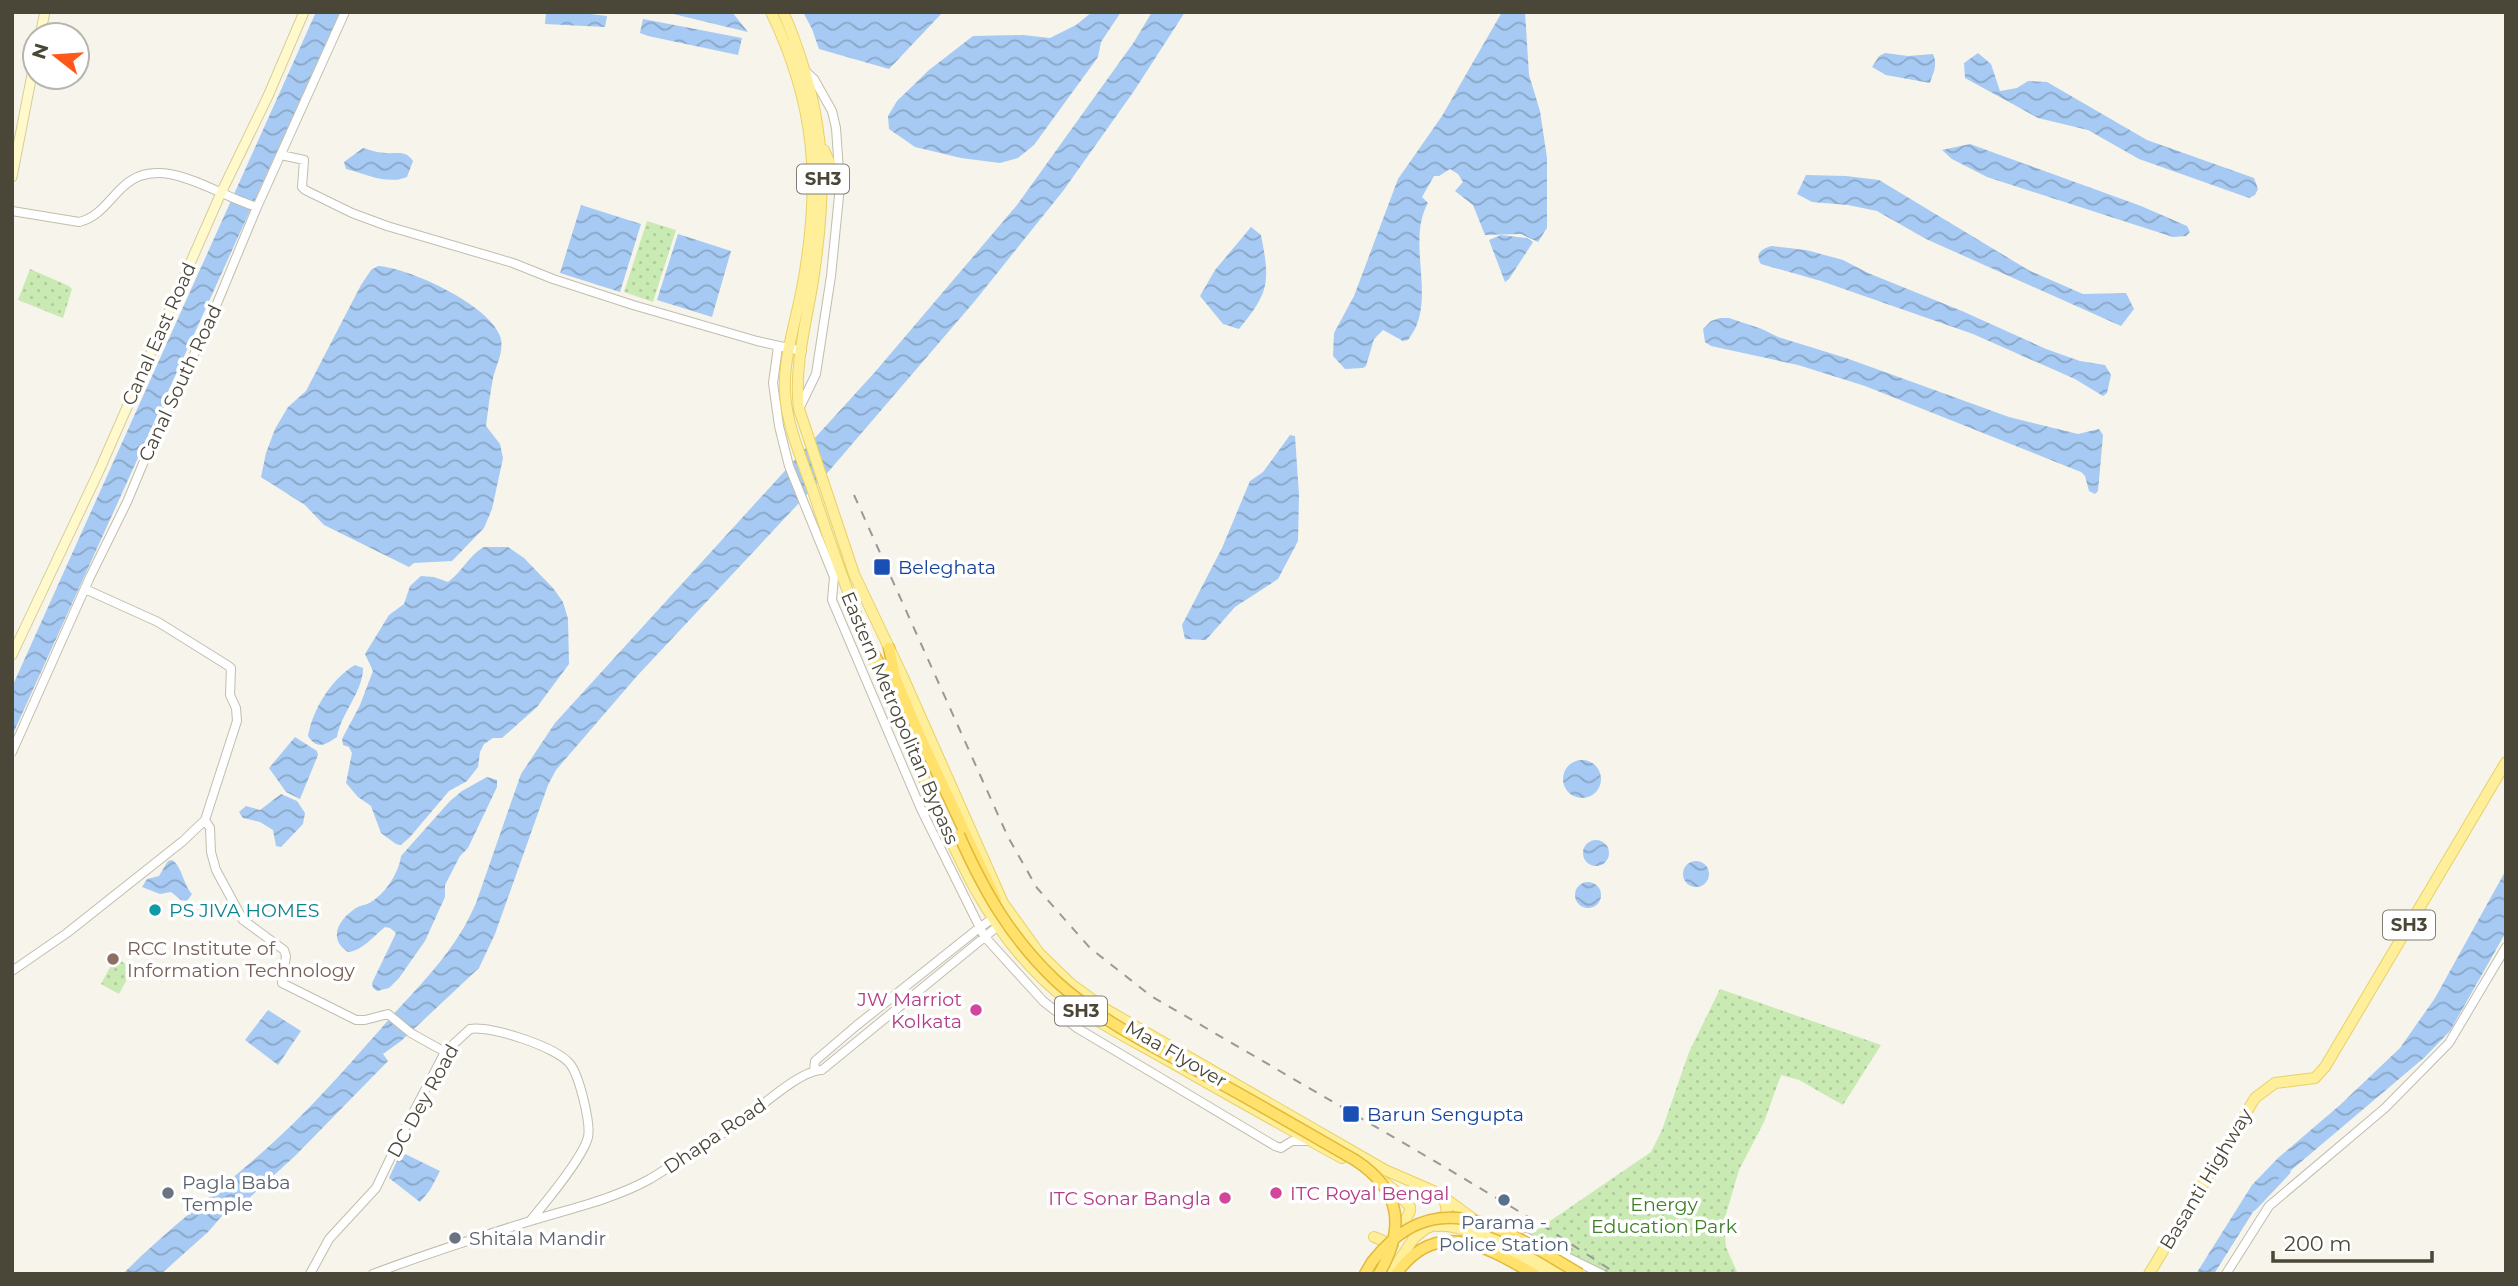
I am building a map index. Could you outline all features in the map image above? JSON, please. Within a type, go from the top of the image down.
[{"type":"highway","name":"Maa Flyover","points":[[889,648],[895,677],[982,886],[1006,924],[1026,949],[1071,993],[1125,1030],[1354,1160],[1377,1177],[1392,1199],[1396,1224],[1394,1241],[1377,1274]]},
{"type":"highway","name":"Maa Flyover","points":[[873,653],[896,692],[960,832],[1003,911],[1028,945],[1058,978],[1116,1019],[1367,1162],[1380,1173],[1394,1193],[1402,1223],[1398,1247],[1387,1274]]},
{"type":"highway","points":[[1365,1274],[1392,1240],[1423,1223],[1448,1217],[1494,1226],[1580,1274]]},
{"type":"highway","points":[[1396,1274],[1417,1252],[1439,1242],[1453,1240],[1484,1247],[1534,1274]]},
{"type":"main road","name":"Canal East Road","points":[[12,655],[99,471],[304,12]]},
{"type":"main road","name":"Eastern Metropolitan Bypass","points":[[771,12],[799,87],[809,122],[813,157],[814,200],[811,234],[790,348],[785,395],[793,428],[845,586],[895,712],[968,879],[994,923],[1045,982],[1091,1018],[1382,1180],[1404,1198],[1410,1209]]},
{"type":"main road","name":"SH3","points":[[783,12],[814,105],[821,143],[823,177],[821,220],[797,393],[799,409]]},
{"type":"main road","points":[[12,177],[29,91]]},
{"type":"main road","points":[[821,143],[840,186]]},
{"type":"main road","name":"Eastern Metropolitan Bypass","points":[[799,409],[854,574],[1011,916]]},
{"type":"main road","name":"Basanti Highway","points":[[2149,1274],[2255,1098],[2275,1083],[2315,1078],[2325,1067],[2506,762]]},
{"type":"main road","name":"SH3","points":[[1011,916],[1031,944],[1052,966],[1071,984],[1107,1010],[1392,1174],[1443,1197],[1454,1207],[1567,1274]]},
{"type":"main road","points":[[1377,1274],[1419,1193],[1432,1191]]},
{"type":"main road","points":[[1387,1274],[1414,1238],[1425,1229],[1442,1222],[1447,1210],[1443,1197]]},
{"type":"main road","name":"SH3","points":[[1410,1209],[1415,1222],[1425,1227],[1453,1227],[1480,1237],[1551,1274]]},
{"type":"main road","points":[[1374,1237],[1393,1245]]},
{"type":"street","name":"Canal South Road","points":[[12,752],[206,330],[255,207],[345,12]]},
{"type":"street","points":[[799,409],[816,374],[831,276],[840,186],[836,128],[832,111],[814,79],[804,70]]},
{"type":"street","points":[[281,155],[304,160],[302,187],[305,190],[358,215],[513,262],[552,279],[633,305],[778,347],[802,351]]},
{"type":"street","points":[[12,211],[79,222],[88,220],[100,212],[129,181],[145,173],[166,172],[255,207]]},
{"type":"street","points":[[778,347],[773,383],[779,426],[789,466],[834,578],[832,600],[921,809],[981,932],[1043,1001],[1116,1054],[1275,1146],[1281,1148],[1297,1140],[1310,1141]]},
{"type":"street","points":[[12,971],[67,933],[183,841],[205,820],[237,721],[236,708],[230,695],[231,668],[158,622],[85,589]]},
{"type":"street","points":[[205,820],[210,828],[211,852],[216,870],[243,920],[284,950],[286,956],[282,983],[356,1020],[388,1014],[411,1033],[445,1052]]},
{"type":"street","name":"Dhapa Road","points":[[373,1274],[530,1221],[559,1214],[643,1182],[734,1126],[785,1088],[814,1070],[822,1070],[981,932],[1011,916]]},
{"type":"street","points":[[2226,1274],[2269,1206],[2297,1180],[2359,1132],[2449,1043],[2506,947]]},
{"type":"street","name":"DC Dey Road","points":[[310,1274],[329,1239],[376,1188],[445,1052],[470,1029],[486,1029],[551,1050],[570,1063],[576,1073],[589,1127],[588,1139],[573,1165],[530,1221]]},
{"type":"street","points":[[1526,1237],[1602,1274]]},
{"type":"green space","points":[[647,221],[676,230],[653,302],[624,292]]},
{"type":"green space","points":[[30,269],[72,289],[63,318],[18,300]]},
{"type":"green space","points":[[115,958],[133,968],[119,994],[101,984]]},
{"type":"green space","name":"Energy Education Park","points":[[1720,989],[1881,1045],[1843,1105],[1799,1080],[1781,1075],[1764,1122],[1739,1170],[1724,1221],[1726,1247],[1738,1274],[1599,1274],[1532,1237],[1531,1234],[1651,1152],[1662,1130],[1689,1052]]},
{"type":"water","points":[[316,12],[340,12],[12,736],[12,687]]},
{"type":"water","points":[[573,12],[607,16],[605,27],[545,24],[546,13]]},
{"type":"water","points":[[661,12],[732,12],[748,32],[669,13]]},
{"type":"water","points":[[803,12],[943,12],[889,69],[819,49]]},
{"type":"water","points":[[1092,12],[1121,12],[1101,42],[1098,57],[1034,145],[1018,158],[1000,163],[961,158],[915,147],[889,129],[888,116],[897,101],[929,70],[973,36],[1023,35],[1050,38],[1076,25]]},
{"type":"water","points":[[1152,12],[1185,12],[1134,91],[1063,191],[974,302],[829,471],[637,676],[556,770],[548,785],[495,934],[479,968],[401,1041],[383,1054],[388,1061],[296,1155],[248,1199],[221,1217],[161,1274],[123,1274],[294,1123],[439,963],[459,935],[476,903],[521,774],[555,723],[875,372],[1017,205],[1134,42]]},
{"type":"water","points":[[1502,12],[1525,12],[1529,75],[1540,111],[1547,158],[1547,228],[1538,242],[1521,234],[1485,235],[1473,205],[1455,191],[1463,182],[1458,174],[1450,169],[1434,176],[1422,197],[1428,203],[1420,236],[1422,291],[1417,325],[1408,340],[1403,341],[1383,330],[1374,339],[1366,366],[1345,369],[1333,356],[1334,333],[1354,296],[1398,179],[1442,116]]},
{"type":"water","points":[[643,19],[742,38],[738,55],[640,33]]},
{"type":"water","points":[[1885,53],[1908,56],[1933,54],[1935,65],[1930,83],[1886,75],[1872,67],[1879,56]]},
{"type":"water","points":[[1978,53],[1991,64],[2000,91],[2017,88],[2028,81],[2047,82],[2147,140],[2254,178],[2258,189],[2255,195],[2249,198],[2139,159],[2088,130],[2038,118],[1965,78],[1964,63]]},
{"type":"water","points":[[1970,144],[2141,206],[2187,226],[2190,232],[2186,236],[2173,237],[1987,177],[1952,159],[1942,150]]},
{"type":"water","points":[[363,148],[407,155],[413,161],[407,177],[384,179],[346,169],[344,162]]},
{"type":"water","points":[[1806,175],[1879,180],[2030,271],[2083,294],[2126,293],[2134,309],[2121,326],[1926,239],[1877,211],[1812,202],[1797,194]]},
{"type":"water","points":[[581,205],[641,224],[620,292],[560,273]]},
{"type":"water","points":[[1251,227],[1261,235],[1266,264],[1265,285],[1257,305],[1239,329],[1223,324],[1200,296],[1215,270]]},
{"type":"water","points":[[678,234],[731,251],[712,317],[657,300]]},
{"type":"water","points":[[1501,235],[1527,238],[1533,242],[1505,282],[1489,240]]},
{"type":"water","points":[[1772,246],[1806,250],[1843,260],[2046,349],[2080,361],[2105,365],[2111,375],[2107,393],[2103,396],[2075,379],[1973,334],[1821,281],[1761,264],[1758,257],[1760,252]]},
{"type":"water","points":[[378,266],[409,273],[447,290],[481,312],[500,336],[501,352],[493,378],[486,426],[500,444],[503,458],[492,509],[484,528],[452,561],[414,563],[409,567],[324,525],[305,505],[261,477],[275,429],[288,407],[306,391],[361,285],[371,270]]},
{"type":"water","points":[[1729,318],[1762,329],[1778,337],[1846,358],[2009,417],[2078,434],[2099,429],[2103,435],[2098,491],[2095,494],[2089,491],[2085,476],[2081,472],[1865,386],[1798,365],[1711,346],[1705,342],[1703,329],[1711,321]]},
{"type":"water","points":[[1290,435],[1295,436],[1299,495],[1298,541],[1278,579],[1235,607],[1206,640],[1185,639],[1182,625],[1222,548],[1250,481],[1263,472]]},
{"type":"water","points":[[484,547],[508,547],[524,558],[553,588],[563,602],[568,619],[569,664],[537,707],[502,738],[493,738],[484,744],[478,767],[467,781],[449,791],[410,837],[401,845],[396,844],[381,833],[371,806],[358,797],[346,783],[352,753],[349,747],[343,745],[342,739],[360,705],[373,671],[365,654],[389,615],[404,604],[410,586],[421,576],[448,582]]},
{"type":"water","points":[[355,665],[363,668],[360,686],[337,737],[318,745],[308,736],[319,705],[338,678]]},
{"type":"water","points":[[295,737],[317,751],[318,755],[300,799],[286,792],[269,768]]},
{"type":"water","points":[[1582,760],[1595,766],[1601,779],[1595,792],[1582,798],[1569,792],[1563,779],[1569,766]]},
{"type":"water","points":[[487,777],[497,780],[497,787],[468,848],[460,856],[445,885],[445,897],[425,941],[399,978],[389,988],[377,991],[372,983],[396,933],[385,927],[363,946],[348,952],[338,941],[340,923],[356,908],[377,898],[387,888],[395,875],[401,856],[450,801]]},
{"type":"water","points":[[281,794],[297,801],[305,813],[303,824],[281,847],[276,846],[273,830],[260,822],[243,818],[239,812],[246,806],[260,810]]},
{"type":"water","points":[[1596,840],[1605,844],[1609,853],[1605,862],[1596,866],[1587,862],[1583,853],[1587,844]]},
{"type":"water","points":[[172,860],[178,866],[192,894],[187,901],[171,892],[160,894],[142,887],[147,879],[159,876],[168,861]]},
{"type":"water","points":[[1696,861],[1705,865],[1709,874],[1705,883],[1696,887],[1687,883],[1683,874],[1687,865]]},
{"type":"water","points":[[2506,870],[2506,932],[2450,1031],[2425,1057],[2263,1196],[2214,1274],[2196,1274],[2252,1185],[2278,1158],[2340,1105],[2400,1048],[2435,998]]},
{"type":"water","points":[[1588,882],[1597,886],[1601,895],[1597,904],[1588,908],[1579,904],[1575,895],[1579,886]]},
{"type":"water","points":[[268,1010],[301,1031],[278,1065],[245,1040]]},
{"type":"water","points":[[401,1152],[440,1171],[420,1202],[389,1178]]},
{"type":"waterway","points":[[2254,1208],[2288,1172]]},
{"type":"railway","points":[[854,495],[1008,837],[1037,888],[1090,948],[1151,996],[1443,1166],[1617,1274]]},
{"type":"place","name":"Beleghata","points":[[882,567]]},
{"type":"place","name":"PS JIVA HOMES","points":[[155,910]]},
{"type":"place","name":"RCC Institute of Information Technology","points":[[113,959]]},
{"type":"place","name":"JW Marriot Kolkata","points":[[976,1010]]},
{"type":"place","name":"Barun Sengupta","points":[[1351,1114]]},
{"type":"place","name":"Pagla Baba Temple","points":[[168,1193]]},
{"type":"place","name":"ITC Royal Bengal","points":[[1276,1193]]},
{"type":"place","name":"ITC Sonar Bangla","points":[[1225,1198]]},
{"type":"place","name":"Parama - Police Station","points":[[1504,1200]]},
{"type":"place","name":"Shitala Mandir","points":[[455,1238]]}]
